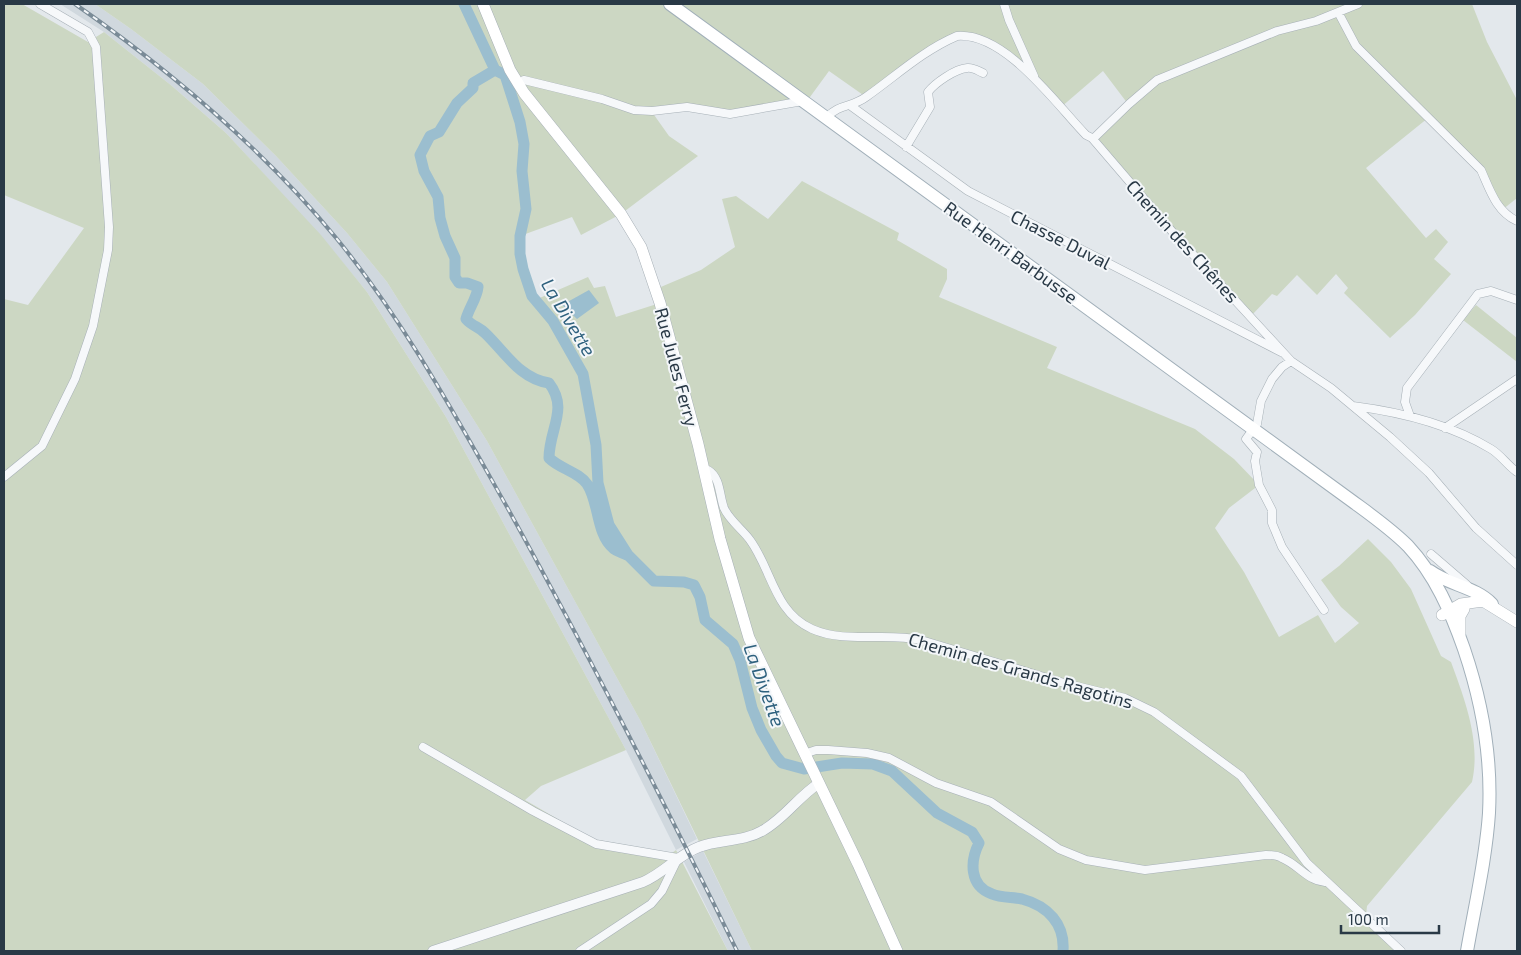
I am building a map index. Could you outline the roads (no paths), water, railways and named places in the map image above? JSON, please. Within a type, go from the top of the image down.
[{"type":"main road","name":"Rue Jules Ferry","points":[[483,4],[510,70],[524,93],[621,214],[641,247],[660,303],[738,605],[749,638],[858,864],[896,951]]},
{"type":"main road","name":"Rue Henri Barbusse","points":[[670,4],[1352,501]]},
{"type":"main road","points":[[1352,501],[1393,532],[1426,569],[1440,578],[1482,595],[1517,622]]},
{"type":"main road","points":[[1352,501],[1416,570],[1447,613],[1474,704],[1481,759],[1481,815],[1458,951]]},
{"type":"main road","points":[[1426,569],[1460,636],[1479,698],[1488,760],[1489,787],[1486,838],[1467,951]]},
{"type":"main road","points":[[1447,613],[1483,601],[1492,604]]},
{"type":"main road","points":[[1460,636],[1459,623],[1468,606]]},
{"type":"street","points":[[4,477],[42,446],[75,379],[93,326],[108,242],[107,190],[95,42],[81,28],[40,4]]},
{"type":"street","points":[[1004,4],[1008,20],[1035,80]]},
{"type":"street","points":[[1092,138],[1157,80],[1277,31],[1358,4]]},
{"type":"street","points":[[1338,12],[1356,46],[1481,170],[1491,194],[1499,207],[1506,216],[1517,221]]},
{"type":"street","name":"Chemin des Chênes","points":[[826,118],[836,108],[851,106],[866,97],[904,67],[956,36],[965,36],[991,45],[1010,57],[1035,80],[1086,135],[1092,138],[1176,236],[1290,361],[1313,374],[1354,406],[1429,472],[1476,528],[1517,565]]},
{"type":"street","points":[[906,147],[930,108],[928,92],[932,87],[964,68],[971,68],[983,73]]},
{"type":"street","points":[[524,80],[602,99],[634,110],[652,111],[687,107],[730,114],[803,101]]},
{"type":"street","name":"Chasse Duval","points":[[851,106],[968,191],[1283,353]]},
{"type":"street","points":[[1410,416],[1405,402],[1406,388],[1478,294],[1491,291],[1517,300]]},
{"type":"street","points":[[1290,361],[1272,379],[1261,401],[1259,419],[1254,430],[1246,439],[1257,452],[1255,461],[1259,485],[1272,510],[1272,522],[1282,547],[1324,610]]},
{"type":"street","points":[[1445,428],[1517,379]]},
{"type":"street","points":[[1354,406],[1410,416],[1445,428],[1493,450],[1517,472]]},
{"type":"street","points":[[1373,424],[1377,414],[1386,411]]},
{"type":"street","name":"Chemin des Grands Ragotins","points":[[704,470],[708,470],[716,478],[724,509],[751,541],[773,588],[784,606],[798,623],[815,630],[859,638],[902,636],[921,640],[1064,683],[1137,702],[1241,776],[1300,855],[1325,882]]},
{"type":"street","points":[[1431,554],[1468,586],[1469,589]]},
{"type":"street","points":[[423,747],[533,811],[596,844],[678,858]]},
{"type":"street","points":[[808,762],[816,750],[867,753],[889,758],[936,783],[991,802],[1059,849],[1086,860],[1144,870],[1266,855],[1283,858],[1311,878],[1325,882],[1401,951]]},
{"type":"street","points":[[433,951],[643,882],[660,874],[678,858],[701,846],[747,837],[762,831],[818,784]]},
{"type":"street","points":[[580,951],[651,904],[662,891],[678,858]]},
{"type":"water","points":[[589,290],[599,303],[577,319],[562,305]]},
{"type":"waterway","name":"La Divette","points":[[464,4],[495,70],[505,75],[520,122],[524,144],[522,171],[526,209],[520,236],[520,254],[523,269],[532,296],[553,321],[583,374],[596,445],[598,483],[609,525],[628,555],[654,581],[684,582],[694,585],[700,597],[705,620],[733,644],[740,660],[752,708],[761,730],[782,763],[804,769],[842,763],[873,764],[892,771],[937,813],[972,832],[979,843],[973,865],[975,879],[979,885],[992,894],[1022,899],[1047,911],[1061,932],[1063,951]]},
{"type":"waterway","name":"La Divette","points":[[495,70],[473,83],[473,88],[457,103],[439,132],[430,136],[420,155],[424,171],[438,197],[440,218],[445,236],[455,258],[455,277],[459,283],[467,283],[478,287],[466,319],[485,333],[521,370],[530,376],[549,383],[555,392],[558,411],[549,458],[584,480],[594,499],[600,526],[607,542],[614,549],[627,555]]},
{"type":"railway","points":[[75,4],[146,56],[214,112],[246,142],[278,173],[337,239],[385,303],[448,403],[567,617],[682,839],[737,951]]}]
